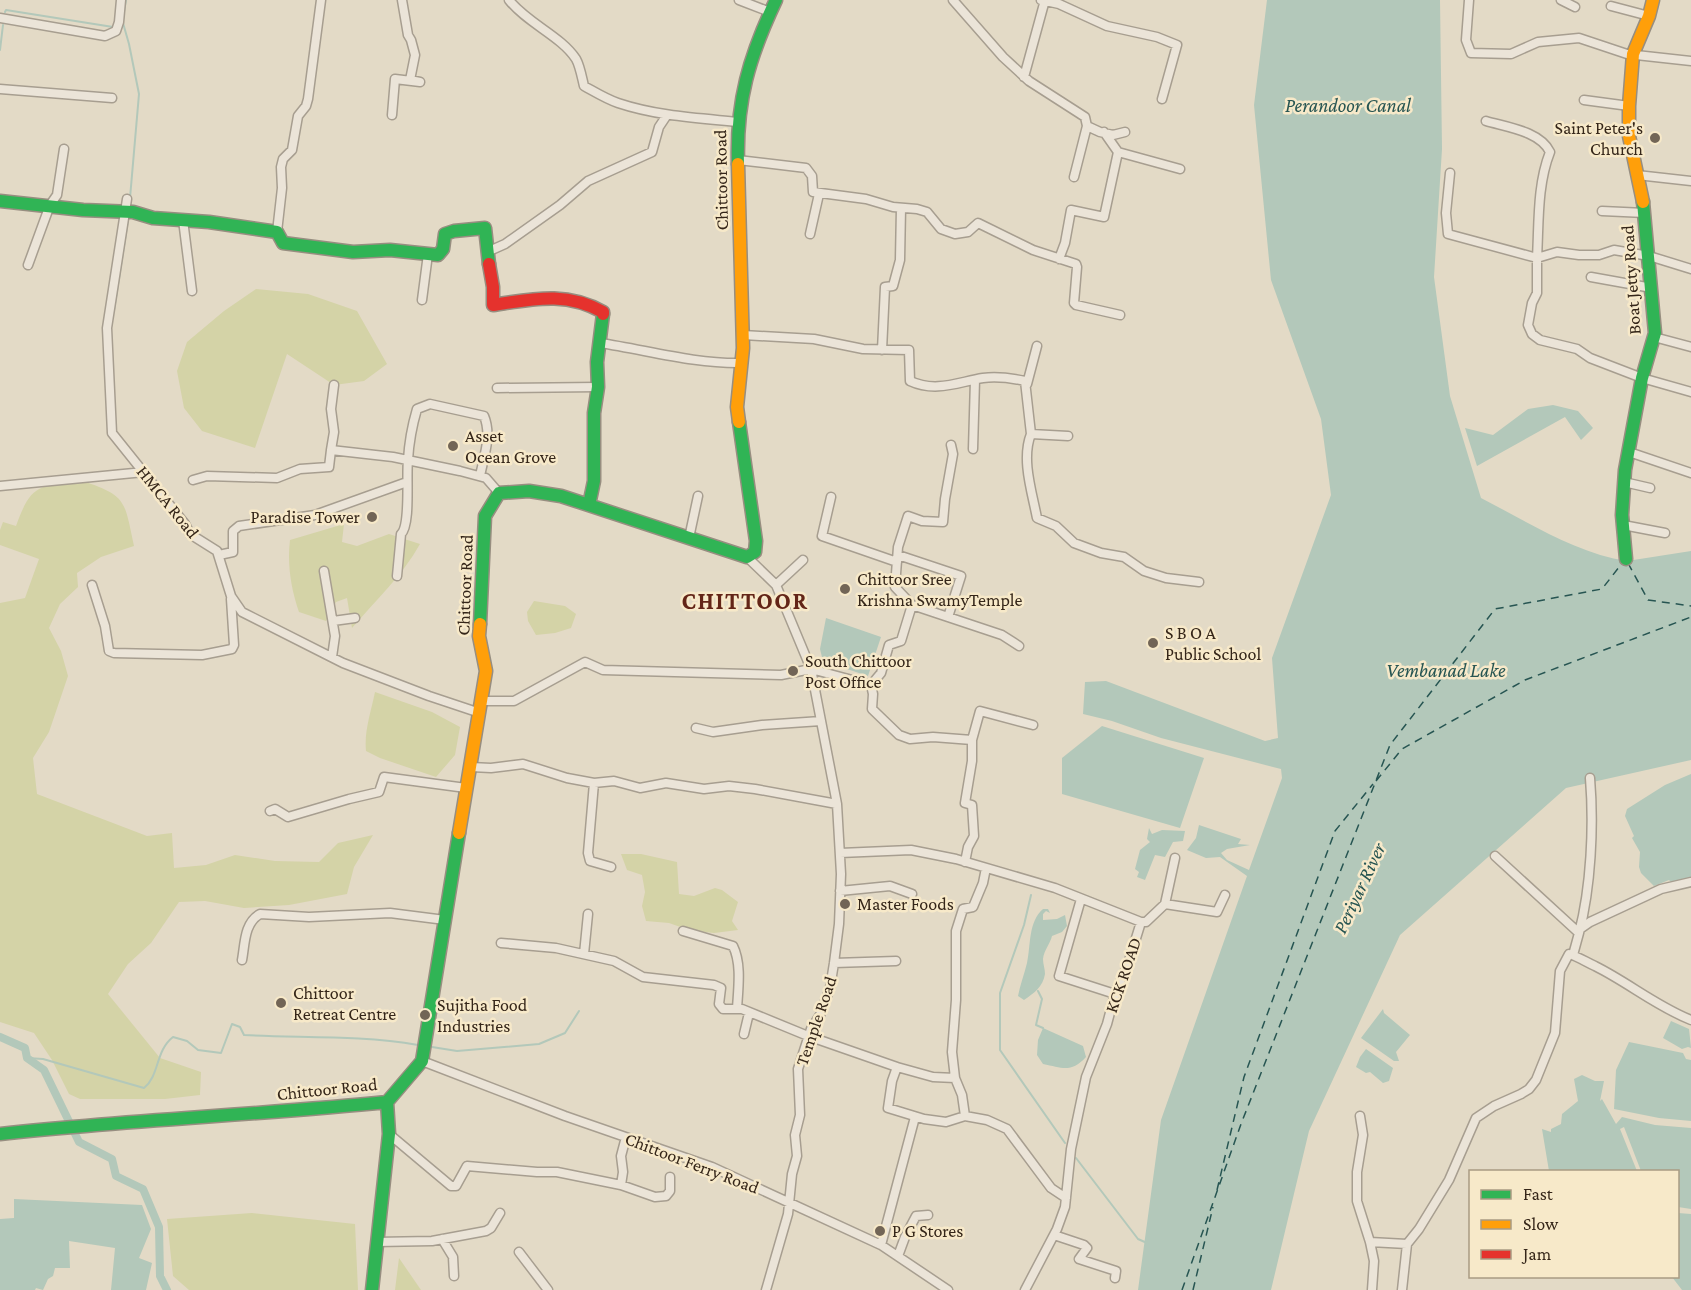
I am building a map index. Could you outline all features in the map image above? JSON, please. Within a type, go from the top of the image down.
[{"type":"main road","name":"Chittoor Road","points":[[747,557],[755,552],[756,541],[737,407],[743,335],[738,122],[744,81],[759,35],[776,0]]},
{"type":"main road","name":"Boat Jetty Road","points":[[1626,559],[1623,525],[1624,482],[1642,378],[1654,337],[1645,213],[1629,136],[1629,105],[1633,54],[1649,16],[1653,0]]},
{"type":"main road","points":[[0,201],[83,210],[126,205],[153,218],[277,232],[283,243],[353,252],[390,250],[438,255],[443,249],[445,234],[485,228],[493,287],[492,305],[546,297],[590,305],[603,312],[594,413],[594,481],[589,506]]},
{"type":"main road","points":[[499,493],[529,491],[561,496],[747,557]]},
{"type":"main road","name":"Chittoor Road","points":[[0,1134],[290,1112],[387,1102],[422,1061],[486,671],[479,636],[485,516],[499,493]]},
{"type":"main road","points":[[372,1290],[389,1134],[387,1102]]},
{"type":"street","points":[[0,18],[105,36],[116,31],[121,0]]},
{"type":"street","points":[[277,232],[282,188],[281,167],[283,159],[292,150],[298,116],[308,99],[321,0]]},
{"type":"street","points":[[392,115],[394,79],[420,82],[411,80],[415,55],[408,35],[402,0]]},
{"type":"street","points":[[509,0],[532,23],[577,60],[584,86],[616,102],[667,115],[738,122]]},
{"type":"street","points":[[739,0],[770,12]]},
{"type":"street","points":[[952,0],[1024,77],[1085,117],[1087,126],[1074,177]]},
{"type":"street","points":[[1024,77],[1044,0],[1059,4],[1107,26],[1177,45],[1162,99]]},
{"type":"street","points":[[1469,0],[1466,40],[1471,53],[1511,54],[1538,42],[1579,38],[1633,54],[1691,61]]},
{"type":"street","points":[[1561,0],[1575,7]]},
{"type":"street","points":[[1611,6],[1649,16]]},
{"type":"street","points":[[0,89],[112,98]]},
{"type":"street","points":[[1584,100],[1629,105]]},
{"type":"street","points":[[487,252],[504,244],[560,205],[588,181],[652,152],[659,127],[667,115]]},
{"type":"street","points":[[1486,121],[1526,133],[1546,144],[1550,152],[1545,166],[1539,210],[1537,293],[1532,303],[1528,325],[1532,334],[1540,340],[1577,349],[1590,358],[1642,378],[1691,392]]},
{"type":"street","points":[[1087,126],[1113,135],[1125,132]]},
{"type":"street","points":[[1104,132],[1118,152],[1180,169]]},
{"type":"street","points":[[28,265],[50,205],[57,195],[64,149]]},
{"type":"street","points":[[1059,259],[1065,243],[1071,210],[1104,217],[1118,152]]},
{"type":"street","points":[[738,160],[806,168],[812,176],[813,192],[866,199],[927,212],[941,229],[955,234],[968,232],[978,223],[1033,250],[1072,262],[1077,267],[1074,303],[1120,315]]},
{"type":"street","points":[[1450,172],[1446,213],[1448,234],[1537,258],[1557,252],[1599,255],[1614,250],[1649,256],[1691,269]]},
{"type":"street","points":[[1637,175],[1691,181]]},
{"type":"street","points":[[810,234],[819,194]]},
{"type":"street","name":"HMCA Road","points":[[126,205],[107,328],[112,433],[185,524],[190,534],[218,551],[219,555]]},
{"type":"street","points":[[882,350],[885,287],[893,286],[900,260],[901,208]]},
{"type":"street","points":[[1602,211],[1645,213]]},
{"type":"street","points":[[183,220],[192,291]]},
{"type":"street","points":[[422,300],[428,254]]},
{"type":"street","points":[[1591,277],[1652,288]]},
{"type":"street","points":[[743,335],[814,339],[863,349],[909,350],[910,381],[913,382],[946,387],[975,380],[1006,377],[1027,384]]},
{"type":"street","points":[[1654,337],[1691,347]]},
{"type":"street","points":[[600,343],[697,360],[742,363]]},
{"type":"street","points":[[1036,346],[1027,384],[1032,434],[1027,445],[1037,518],[1056,526],[1074,543],[1101,553],[1124,557],[1144,571],[1166,578],[1199,582]]},
{"type":"street","points":[[973,449],[975,380]]},
{"type":"street","points":[[193,480],[207,476],[277,478],[300,469],[329,467],[334,432],[331,409],[334,386]]},
{"type":"street","points":[[497,388],[598,387]]},
{"type":"street","points":[[397,576],[401,534],[404,531],[406,520],[408,460],[412,426],[417,409],[430,404],[484,416],[488,435],[480,476]]},
{"type":"street","points":[[1032,434],[1068,436]]},
{"type":"street","points":[[951,445],[953,454],[943,522],[922,521],[908,516],[897,559],[895,587],[912,605],[1002,635],[1019,646]]},
{"type":"street","points":[[331,450],[408,460],[480,476],[490,482],[499,493]]},
{"type":"street","points":[[1629,452],[1691,473]]},
{"type":"street","points":[[0,486],[144,472]]},
{"type":"street","points":[[92,585],[105,626],[109,651],[202,655],[232,649],[234,645],[231,596],[219,555],[233,552],[233,531],[238,526],[315,515],[407,482]]},
{"type":"street","points":[[1624,482],[1650,488]]},
{"type":"street","points":[[690,538],[698,496]]},
{"type":"street","points":[[831,497],[822,536],[961,576],[948,617]]},
{"type":"street","points":[[1623,525],[1665,533]]},
{"type":"street","points":[[747,557],[776,585],[803,560]]},
{"type":"street","points":[[324,571],[333,621],[332,657]]},
{"type":"street","name":"Temple Road","points":[[766,1290],[788,1214],[792,1174],[797,1156],[795,1135],[800,1115],[798,1069],[808,1036],[827,997],[839,924],[842,874],[837,804],[811,669],[776,585]]},
{"type":"street","points":[[231,596],[242,612],[332,657],[429,696],[481,707],[514,701],[585,662],[603,670],[781,675],[811,669],[871,685]]},
{"type":"street","points":[[871,685],[881,673],[889,645],[901,641],[912,605]]},
{"type":"street","points":[[333,621],[355,618]]},
{"type":"street","points":[[871,685],[872,709],[899,735],[910,739],[933,737],[972,740]]},
{"type":"street","points":[[965,862],[968,847],[974,836],[972,805],[965,803],[972,761],[972,740],[980,711],[1033,725]]},
{"type":"street","points":[[696,728],[713,732],[762,725],[821,721]]},
{"type":"street","points":[[471,767],[491,768],[523,764],[567,778],[594,783],[614,781],[640,788],[666,783],[704,789],[729,786],[837,804]]},
{"type":"street","points":[[270,811],[276,809],[288,817],[379,792],[384,777],[466,788]]},
{"type":"street","points":[[1573,955],[1580,931],[1587,888],[1593,809],[1590,778]]},
{"type":"street","points":[[594,783],[588,853],[590,861],[611,867]]},
{"type":"street","name":"KCK ROAD","points":[[840,852],[911,850],[965,862],[1055,888],[1141,922],[1128,964],[1115,994],[1107,1024],[1086,1077],[1071,1151],[1065,1207],[1025,1290]]},
{"type":"street","points":[[1495,856],[1580,931]]},
{"type":"street","points":[[1141,922],[1146,922],[1165,904],[1175,858]]},
{"type":"street","points":[[965,1116],[963,1095],[955,1078],[952,1052],[956,1000],[956,931],[963,909],[973,907],[983,883],[986,868]]},
{"type":"street","points":[[1580,931],[1590,922],[1661,889],[1691,882]]},
{"type":"street","points":[[840,891],[890,886],[912,894]]},
{"type":"street","points":[[1165,904],[1217,912],[1225,895]]},
{"type":"street","points":[[1081,899],[1059,976],[1115,994]]},
{"type":"street","points":[[242,960],[249,924],[253,917],[260,914],[309,917],[390,912],[445,920]]},
{"type":"street","points":[[584,954],[588,914]]},
{"type":"street","points":[[682,931],[734,946],[737,953],[736,1009]]},
{"type":"street","points":[[501,943],[556,948],[614,961],[643,977],[714,985],[721,988],[719,1004],[723,1009],[749,1012],[808,1036],[897,1067],[933,1077],[955,1078]]},
{"type":"street","points":[[1402,1290],[1407,1244],[1419,1229],[1449,1180],[1476,1118],[1494,1106],[1529,1089],[1536,1080],[1555,1033],[1560,971],[1569,954],[1612,974],[1649,996],[1658,1005],[1691,1020]]},
{"type":"street","points":[[834,963],[896,961]]},
{"type":"street","points":[[744,1034],[749,1012]]},
{"type":"street","name":"Chittoor Ferry Road","points":[[422,1061],[565,1116],[712,1167],[881,1245],[948,1290]]},
{"type":"street","points":[[897,1067],[891,1081],[888,1108],[915,1117],[946,1122],[965,1116],[987,1120],[1007,1129],[1051,1188],[1066,1198]]},
{"type":"street","points":[[1360,1116],[1363,1135],[1357,1172],[1357,1201],[1374,1261],[1372,1290]]},
{"type":"street","points":[[881,1245],[915,1117]]},
{"type":"street","points":[[389,1134],[441,1175],[451,1186],[456,1186],[467,1166],[557,1172],[621,1185],[655,1197],[666,1196],[670,1191],[670,1177]]},
{"type":"street","points":[[621,1185],[624,1172],[621,1156],[626,1137]]},
{"type":"street","points":[[376,1242],[412,1243],[486,1231],[491,1228],[500,1213]]},
{"type":"street","points":[[898,1256],[904,1237],[916,1216],[928,1215]]},
{"type":"street","points":[[1053,1235],[1084,1245],[1087,1248],[1078,1259],[1116,1270],[1115,1278]]},
{"type":"street","points":[[441,1239],[453,1257],[454,1276]]},
{"type":"street","points":[[1370,1242],[1407,1244]]},
{"type":"street","points":[[519,1252],[548,1290]]},
{"type":"green space","points":[[256,289],[308,294],[357,311],[387,364],[364,381],[334,385],[287,354],[255,448],[202,431],[184,408],[177,371],[187,342],[224,311]]},
{"type":"green space","points":[[80,480],[107,490],[121,501],[128,518],[134,546],[101,557],[77,573],[78,587],[60,604],[49,628],[61,651],[68,676],[49,732],[33,758],[37,794],[147,836],[172,833],[174,868],[206,865],[235,855],[275,861],[319,862],[338,843],[373,835],[354,867],[347,894],[289,905],[244,908],[205,901],[179,902],[151,943],[128,964],[108,994],[160,1058],[201,1072],[200,1095],[165,1099],[80,1099],[69,1094],[52,1060],[34,1033],[0,1022],[0,603],[25,598],[39,559],[0,545],[0,530],[3,522],[16,526],[27,501],[38,490],[46,486]]},
{"type":"green space","points":[[344,524],[342,542],[357,546],[389,534],[420,544],[397,577],[352,628],[347,598],[336,602],[326,621],[299,612],[289,567],[290,540]]},
{"type":"green space","points":[[534,601],[565,606],[576,614],[571,628],[536,635],[528,621],[527,612]]},
{"type":"green space","points":[[375,692],[432,712],[460,727],[455,755],[436,777],[366,751],[367,729]]},
{"type":"green space","points":[[621,854],[641,854],[677,862],[679,894],[694,896],[715,888],[722,890],[738,902],[732,921],[738,930],[714,933],[689,930],[669,923],[646,921],[642,906],[645,892],[642,875],[627,870]]},
{"type":"green space","points":[[252,1213],[355,1224],[358,1290],[189,1290],[173,1276],[167,1219]]},
{"type":"green space","points":[[399,1258],[421,1290],[395,1290]]},
{"type":"water","name":"Vembanad Lake","points":[[1267,0],[1440,0],[1442,149],[1434,277],[1450,396],[1481,498],[1552,536],[1608,557],[1627,561],[1691,551],[1691,760],[1566,788],[1400,935],[1309,1131],[1271,1290],[1138,1290],[1161,1120],[1247,876],[1220,857],[1206,858],[1187,850],[1196,838],[1199,825],[1241,839],[1238,844],[1250,845],[1227,849],[1221,853],[1227,860],[1249,870],[1282,778],[1281,769],[1161,738],[1112,721],[1083,714],[1085,682],[1106,681],[1265,741],[1278,738],[1272,658],[1331,495],[1321,419],[1271,280],[1254,105]]},
{"type":"water","points":[[1553,405],[1578,411],[1593,428],[1581,440],[1565,417],[1477,466],[1465,428],[1493,435],[1528,409]]},
{"type":"water","points":[[826,618],[881,637],[868,676],[823,661],[820,649]]},
{"type":"water","points":[[1102,726],[1204,758],[1180,828],[1062,794],[1062,758]]},
{"type":"water","points":[[1691,774],[1691,880],[1672,883],[1669,880],[1654,886],[1641,873],[1640,852],[1632,838],[1634,836],[1625,816],[1627,809],[1665,785]]},
{"type":"water","points":[[1149,828],[1152,834],[1162,830],[1185,831],[1183,841],[1173,842],[1165,857],[1155,855],[1145,880],[1137,877],[1139,872],[1135,869],[1140,850],[1150,842],[1147,839]]},
{"type":"water","points":[[1043,909],[1048,909],[1050,913],[1046,911],[1043,914],[1043,920],[1057,919],[1065,915],[1067,926],[1062,932],[1052,936],[1044,956],[1045,974],[1042,983],[1024,1000],[1018,996],[1035,920]]},
{"type":"water","points":[[1383,1009],[1384,1013],[1410,1035],[1396,1052],[1399,1061],[1394,1061],[1361,1038]]},
{"type":"water","points":[[1671,1021],[1689,1029],[1691,1048],[1682,1049],[1663,1038]]},
{"type":"water","points":[[1043,1028],[1083,1046],[1086,1057],[1076,1065],[1066,1068],[1043,1064],[1037,1055],[1038,1040]]},
{"type":"water","points":[[1629,1042],[1683,1053],[1686,1059],[1691,1060],[1691,1121],[1659,1118],[1614,1109],[1616,1070]]},
{"type":"water","points":[[1366,1049],[1393,1068],[1389,1081],[1383,1083],[1370,1072],[1366,1073],[1356,1067]]},
{"type":"water","points":[[1582,1075],[1595,1081],[1604,1081],[1600,1101],[1602,1099],[1616,1124],[1622,1117],[1655,1125],[1691,1128],[1691,1209],[1679,1207],[1679,1170],[1641,1170],[1624,1127],[1620,1129],[1637,1170],[1549,1170],[1542,1129],[1551,1132],[1551,1129],[1561,1124],[1562,1114],[1578,1101],[1574,1079]]},
{"type":"water","points":[[14,1199],[142,1205],[151,1229],[139,1258],[152,1263],[146,1290],[111,1290],[115,1248],[69,1241],[70,1268],[55,1268],[53,1276],[48,1279],[43,1290],[36,1288],[35,1290],[0,1290],[0,1219],[14,1218]]},
{"type":"water","points":[[1679,1213],[1691,1214],[1691,1290],[1682,1290],[1673,1278],[1679,1278]]},
{"type":"waterway","points":[[123,17],[126,0]]},
{"type":"waterway","points":[[5,12],[6,10],[113,27]]},
{"type":"waterway","points":[[123,23],[139,94],[130,198]]},
{"type":"waterway","points":[[0,50],[3,25]]},
{"type":"waterway","points":[[114,310],[128,220]]},
{"type":"waterway","points":[[1031,895],[1024,925],[1000,993],[1000,1050],[1065,1143]]},
{"type":"waterway","points":[[1038,991],[1042,999],[1036,1025],[1043,1028]]},
{"type":"waterway","points":[[432,1047],[457,1051],[539,1044],[565,1033],[579,1011]]},
{"type":"waterway","points":[[27,1058],[43,1059],[144,1088],[153,1077],[163,1049],[173,1037],[187,1041],[198,1050],[221,1053],[232,1024],[240,1027],[244,1035],[353,1038],[418,1045]]},
{"type":"waterway","points":[[0,1037],[25,1048],[27,1058],[44,1070],[79,1142],[112,1159],[116,1176],[143,1189],[159,1227],[160,1276],[167,1290]]},
{"type":"waterway","points":[[1076,1158],[1138,1239],[1147,1243]]},
{"type":"ferry route","points":[[1182,1290],[1241,1124],[1390,745],[1495,609],[1602,589],[1623,562]]},
{"type":"ferry route","points":[[1628,563],[1648,600],[1691,606]]},
{"type":"ferry route","points":[[1376,781],[1402,749],[1525,680],[1691,617]]},
{"type":"ferry route","points":[[1217,1190],[1244,1077],[1335,831],[1373,784]]},
{"type":"ferry route","points":[[1193,1290],[1213,1207]]},
{"type":"traffic: fast","points":[[738,164],[739,120],[746,80],[758,41],[776,0]]},
{"type":"traffic: fast","points":[[0,201],[83,210],[133,212],[153,218],[209,222],[277,232],[283,243],[353,252],[390,250],[438,255],[443,249],[445,234],[485,228],[489,264]]},
{"type":"traffic: fast","points":[[1626,559],[1622,515],[1625,470],[1642,378],[1655,333],[1643,202]]},
{"type":"traffic: fast","points":[[589,505],[594,481],[594,413],[603,314]]},
{"type":"traffic: fast","points":[[480,624],[485,516],[499,493],[529,491],[561,496],[747,557],[755,552],[756,541],[739,422]]},
{"type":"traffic: fast","points":[[0,1134],[387,1102],[422,1061],[459,833]]},
{"type":"traffic: fast","points":[[372,1290],[389,1134],[387,1102]]},
{"type":"traffic: slow","points":[[1643,202],[1629,136],[1629,106],[1633,54],[1649,16],[1653,0]]},
{"type":"traffic: slow","points":[[738,164],[743,348],[737,407],[739,422]]},
{"type":"traffic: slow","points":[[459,833],[486,671],[479,636],[480,624]]},
{"type":"traffic: jam","points":[[489,264],[493,305],[536,299],[562,299],[589,305],[603,314]]},
{"type":"place","name":"Saint Peter's Church","points":[[1655,138]]},
{"type":"place","name":"Asset Ocean Grove","points":[[453,446]]},
{"type":"place","name":"Paradise Tower","points":[[372,517]]},
{"type":"place","name":"Chittoor Sree Krishna SwamyTemple","points":[[845,589]]},
{"type":"place","name":"S B O A Public School","points":[[1153,643]]},
{"type":"place","name":"South Chittoor Post Office","points":[[793,671]]},
{"type":"place","name":"Master Foods","points":[[845,904]]},
{"type":"place","name":"Chittoor Retreat Centre","points":[[281,1003]]},
{"type":"place","name":"Sujitha Food Industries","points":[[425,1015]]},
{"type":"place","name":"P G Stores","points":[[880,1231]]},
{"type":"district","name":"CHITTOOR","points":[[745,601]]},
{"type":"water label","name":"Perandoor Canal","points":[[1348,105]]},
{"type":"water label","name":"Periyar River","points":[[1359,888]]}]
